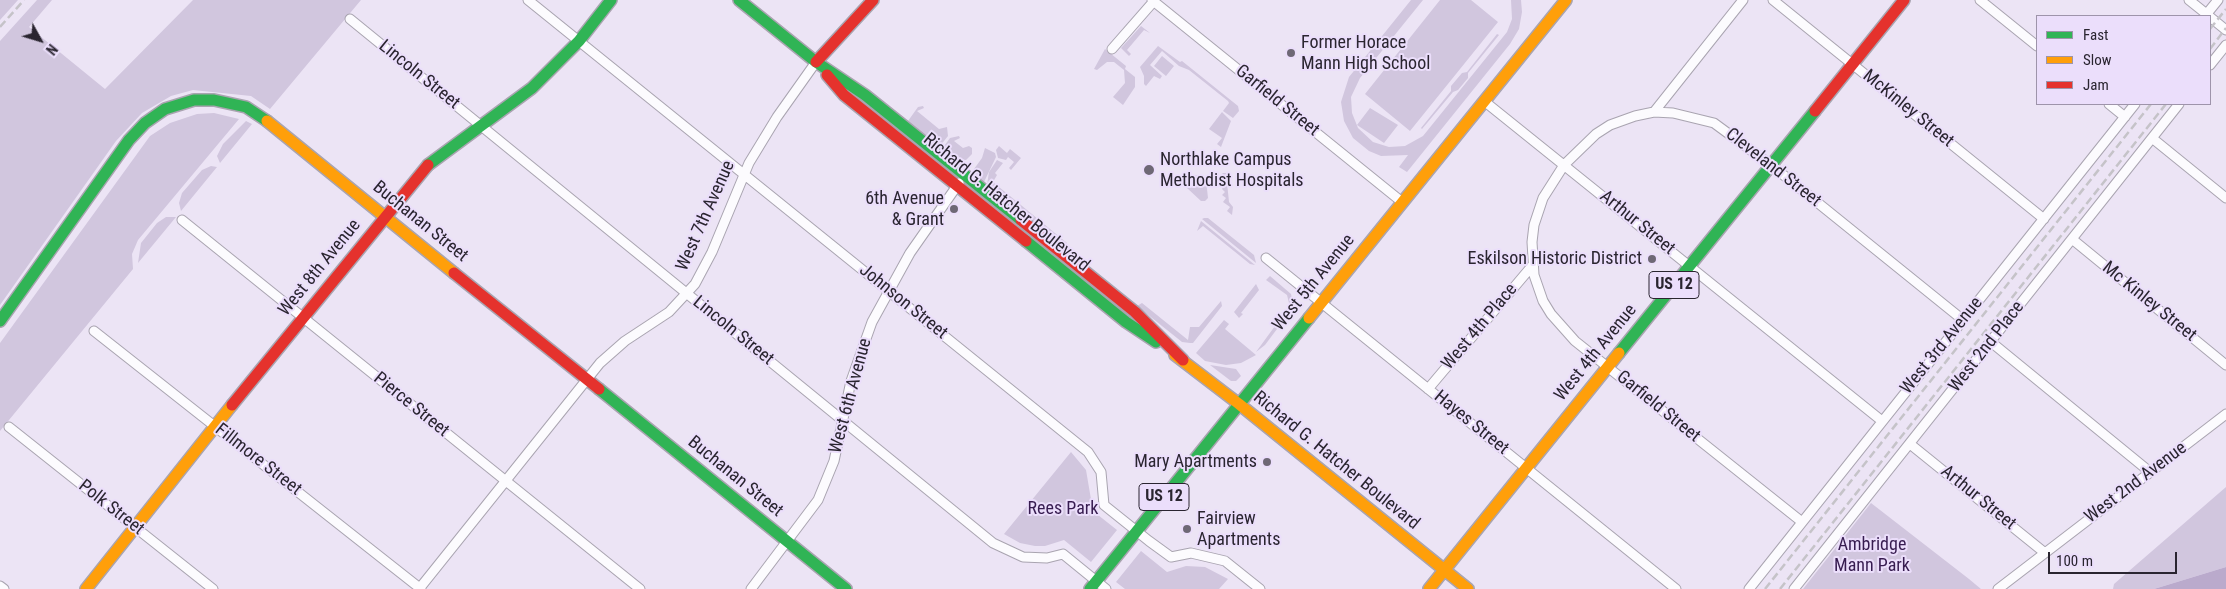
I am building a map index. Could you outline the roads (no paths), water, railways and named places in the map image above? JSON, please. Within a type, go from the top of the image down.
[{"type":"main road","name":"West 8th Avenue","points":[[86,589],[384,216],[427,166],[532,88],[579,41],[611,0]]},
{"type":"main road","name":"Richard G. Hatcher Boulevard","points":[[739,0],[816,62],[853,86],[1145,320],[1183,360]]},
{"type":"main road","name":"West 7th Avenue","points":[[816,62],[873,0]]},
{"type":"main road","name":"West 5th Avenue","points":[[1093,585],[1565,0]]},
{"type":"main road","name":"West 4th Avenue","points":[[1429,589],[1904,0]]},
{"type":"main road","name":"Richard G. Hatcher Boulevard","points":[[816,62],[844,95],[1126,322],[1183,360],[1468,589]]},
{"type":"main road","name":"Buchanan Street","points":[[0,321],[134,134],[151,117],[185,102],[214,100],[250,109],[846,589]]},
{"type":"main road","points":[[1070,277],[1078,266]]},
{"type":"street","name":"Johnson Street","points":[[528,0],[1088,452],[1101,472],[1104,484],[1103,502],[1136,531],[1168,556],[1199,554],[1225,560],[1260,589]]},
{"type":"street","points":[[1654,112],[1743,0]]},
{"type":"street","name":"McKinley Street","points":[[1773,0],[2044,219]]},
{"type":"street","points":[[1980,0],[2036,45]]},
{"type":"street","points":[[2189,0],[2206,15]]},
{"type":"street","points":[[2208,15],[2218,0]]},
{"type":"street","points":[[1112,49],[1153,1]]},
{"type":"street","name":"Garfield Street","points":[[1153,1],[1402,202]]},
{"type":"street","name":"Lincoln Street","points":[[350,19],[993,543],[1023,556],[1047,558],[1063,554],[1093,585],[1106,589]]},
{"type":"street","points":[[2211,19],[2226,30]]},
{"type":"street","points":[[2211,64],[2226,45]]},
{"type":"street","name":"West 7th Avenue","points":[[420,589],[586,380],[614,349],[669,312],[687,294],[704,270],[743,173],[773,123],[816,62]]},
{"type":"street","name":"Arthur Street","points":[[1484,101],[1882,421]]},
{"type":"street","points":[[2110,105],[2125,117]]},
{"type":"street","name":"West 3rd Avenue","points":[[1749,589],[2134,105]]},
{"type":"street","name":"West 2nd Place","points":[[1794,589],[2178,105]]},
{"type":"street","name":"Cleveland Street","points":[[1564,165],[1584,143],[1610,125],[1654,112],[1691,116],[1714,123],[1771,164],[1963,320]]},
{"type":"street","points":[[2152,138],[2226,198]]},
{"type":"street","name":"Garfield Street","points":[[1564,165],[1549,187],[1538,211],[1532,242],[1532,266],[1540,295],[1551,314],[1575,341],[1802,522]]},
{"type":"street","name":"West 6th Avenue","points":[[751,589],[811,511],[824,488],[843,421],[860,349],[888,290],[910,253],[964,174]]},
{"type":"street","name":"Pierce Street","points":[[182,220],[640,589]]},
{"type":"street","name":"Mc Kinley Street","points":[[2072,239],[2226,365]]},
{"type":"street","name":"Hayes Street","points":[[1266,258],[1676,589]]},
{"type":"street","name":"West 4th Place","points":[[1428,389],[1532,266]]},
{"type":"street","name":"Fillmore Street","points":[[94,331],[420,589]]},
{"type":"street","points":[[1991,342],[2150,472]]},
{"type":"street","name":"West 2nd Avenue","points":[[1998,589],[2226,414]]},
{"type":"street","name":"Polk Street","points":[[9,427],[213,589]]},
{"type":"street","name":"Arthur Street","points":[[1910,444],[2045,553]]},
{"type":"street","points":[[0,586],[4,589]]},
{"type":"railway","points":[[0,27],[24,0]]},
{"type":"railway","points":[[2211,28],[2226,9]]},
{"type":"railway","points":[[2211,48],[2226,28]]},
{"type":"railway","points":[[1765,589],[2150,105]]},
{"type":"railway","points":[[1780,589],[2165,105]]},
{"type":"place","name":"Former Horace Mann High School","points":[[1291,53]]},
{"type":"place","name":"Northlake Campus Methodist Hospitals","points":[[1149,170]]},
{"type":"place","name":"6th Avenue & Grant","points":[[954,209]]},
{"type":"place","name":"Eskilson Historic District","points":[[1652,259]]},
{"type":"place","name":"Mary Apartments","points":[[1267,462]]},
{"type":"place","name":"Fairview Apartments","points":[[1187,529]]},
{"type":"park label","name":"Rees Park","points":[[1063,509]]},
{"type":"park label","name":"Ambridge Mann Park","points":[[1872,555]]}]
